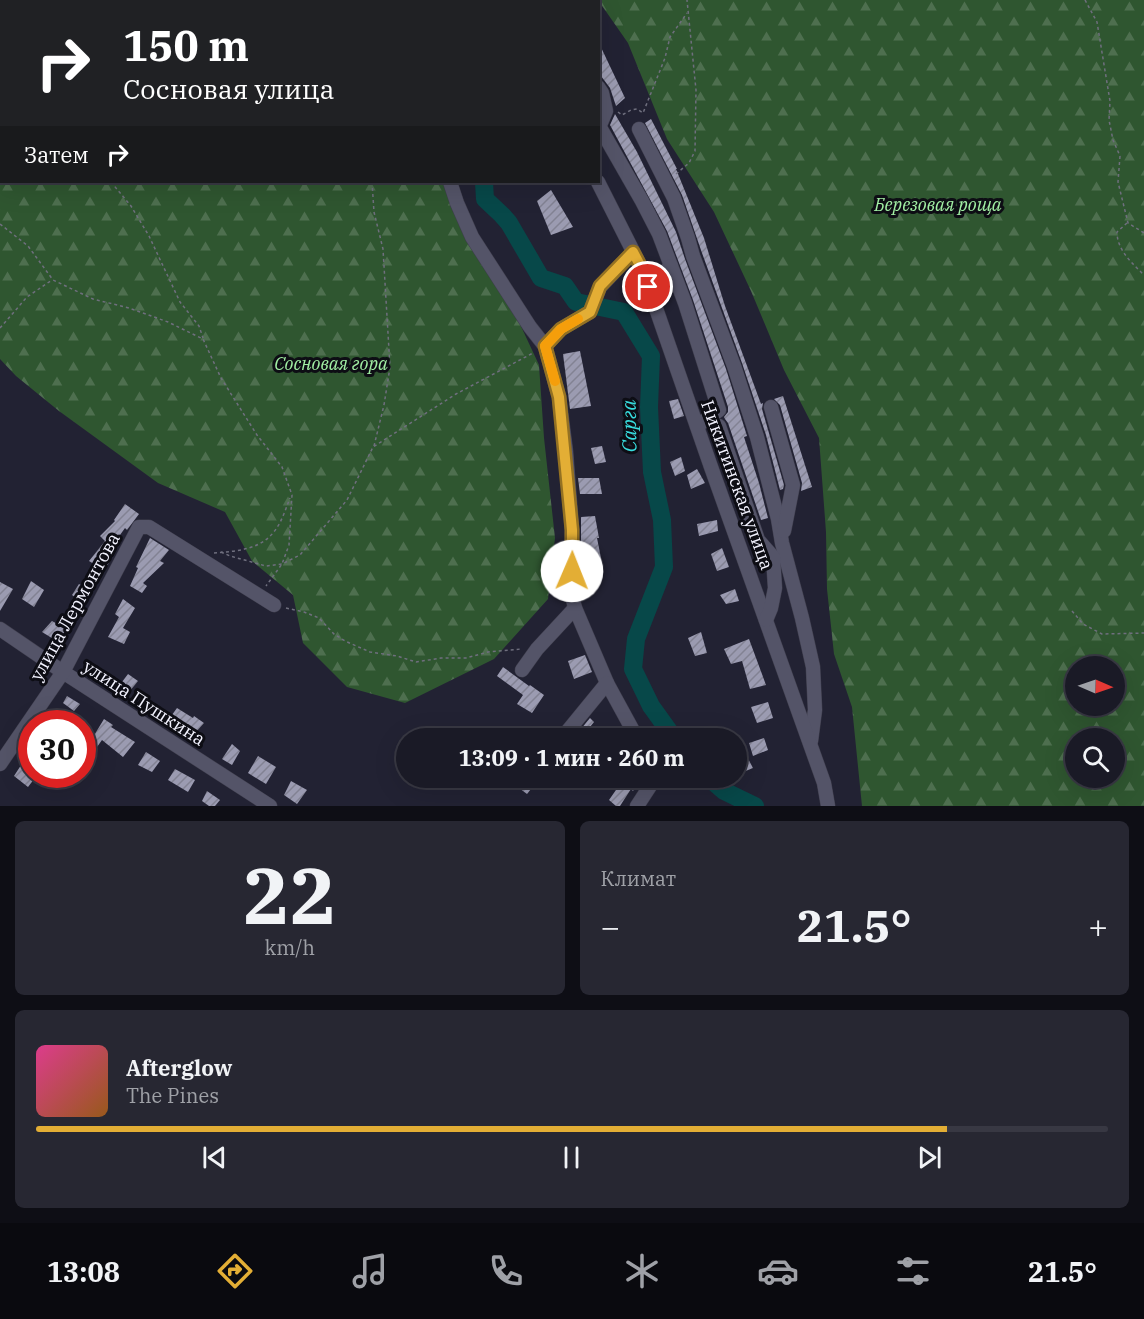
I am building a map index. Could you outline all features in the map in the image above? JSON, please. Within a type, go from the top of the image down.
[{"type":"street","points":[[600,90],[606,111],[600,122]]},
{"type":"street","points":[[600,126],[659,234],[686,303],[719,410],[697,426]]},
{"type":"street","points":[[639,129],[678,208],[750,416],[778,519],[813,667],[815,710],[811,746]]},
{"type":"street","points":[[450,183],[472,237],[530,327],[545,346],[559,397],[566,452],[572,530],[571,591],[575,608],[607,682],[632,728]]},
{"type":"street","name":"Никитинская улица","points":[[598,183],[643,271],[824,783],[828,806]]},
{"type":"street","points":[[545,346],[561,329],[590,312],[600,286],[633,252]]},
{"type":"street","points":[[648,287],[671,266]]},
{"type":"street","points":[[771,407],[793,484],[782,543],[773,557]]},
{"type":"street","points":[[719,426],[759,540],[773,557],[775,588],[766,620]]},
{"type":"street","name":"улица Лермонтова","points":[[0,764],[63,672],[139,527],[149,527],[200,558]]},
{"type":"street","points":[[200,558],[274,604]]},
{"type":"street","points":[[522,670],[537,649],[575,608]]},
{"type":"street","name":"улица Пушкина","points":[[0,629],[270,806]]},
{"type":"street","points":[[570,728],[607,682]]},
{"type":"street","points":[[637,806],[649,788]]},
{"type":"path","points":[[666,182],[689,163],[695,151],[696,90],[687,0]]},
{"type":"path","points":[[1085,0],[1097,22],[1110,101],[1109,120],[1113,140],[1120,156],[1118,182],[1128,223],[1144,233]]},
{"type":"path","points":[[606,111],[615,110],[622,115],[637,109],[643,113],[665,58],[670,36],[688,11]]},
{"type":"path","points":[[112,183],[131,206],[149,236],[180,302],[199,326],[221,378],[257,435],[282,467],[292,495],[289,545],[282,564],[259,596]]},
{"type":"path","points":[[220,552],[266,566],[282,564],[300,555],[347,500],[373,447],[384,405],[390,367],[383,249],[374,212],[372,183]]},
{"type":"path","points":[[1128,223],[1118,232],[1117,239],[1124,254],[1144,275]]},
{"type":"path","points":[[0,224],[28,246],[53,280],[93,299],[129,308],[168,322],[203,339]]},
{"type":"path","points":[[0,328],[27,297],[53,280]]},
{"type":"path","points":[[373,447],[456,394],[545,346]]},
{"type":"path","points":[[200,558],[209,553],[233,552],[251,548],[267,540],[277,528],[292,495]]},
{"type":"path","points":[[274,604],[319,618],[334,634],[370,652],[397,656],[416,662],[441,658],[466,658],[488,652],[537,649]]},
{"type":"path","points":[[1072,611],[1083,624],[1102,634],[1144,633]]},
{"type":"green space","name":"Березовая роща","points":[[600,0],[1144,0],[1144,806],[862,806],[852,707],[834,654],[827,589],[826,532],[819,438],[784,370],[751,291],[714,212],[667,139],[628,43]]},
{"type":"green space","name":"Сосновая гора","points":[[0,183],[447,183],[512,307],[539,365],[555,538],[548,599],[494,659],[405,703],[347,687],[303,643],[293,595],[252,561],[225,512],[158,483],[59,411],[16,376],[0,359]]},
{"type":"building","points":[[600,45],[625,98],[616,106],[610,88],[600,75]]},
{"type":"building","points":[[615,114],[637,152],[676,232],[726,369],[747,436],[744,437],[768,518],[761,520],[724,417],[728,412],[728,407],[693,300],[667,231],[610,125]]},
{"type":"building","points":[[651,119],[677,169],[704,238],[725,306],[761,404],[763,403],[762,409],[784,485],[783,489],[780,490],[766,435],[682,195],[645,123]]},
{"type":"building","points":[[551,190],[573,227],[551,235],[537,201]]},
{"type":"building","points":[[580,351],[591,406],[570,409],[563,354]]},
{"type":"building","points":[[783,396],[812,487],[801,491],[802,483],[780,405],[774,399]]},
{"type":"building","points":[[678,399],[684,416],[674,419],[669,401]]},
{"type":"building","points":[[602,446],[606,462],[595,464],[591,448]]},
{"type":"building","points":[[681,457],[685,471],[675,476],[670,462]]},
{"type":"building","points":[[697,469],[705,483],[691,489],[687,475]]},
{"type":"building","points":[[578,478],[599,478],[602,494],[580,494]]},
{"type":"building","points":[[125,504],[139,514],[127,530],[125,528],[105,556],[111,560],[104,570],[89,561],[105,541],[100,536],[115,521]]},
{"type":"building","points":[[595,516],[602,573],[583,571],[581,517]]},
{"type":"building","points":[[717,520],[718,531],[699,536],[697,524]]},
{"type":"building","points":[[150,538],[169,550],[160,561],[164,563],[143,583],[147,586],[142,593],[130,586]]},
{"type":"building","points":[[722,548],[729,567],[717,571],[711,554]]},
{"type":"building","points":[[31,581],[44,590],[34,607],[22,599]]},
{"type":"building","points":[[0,582],[13,589],[0,611]]},
{"type":"building","points":[[79,584],[92,592],[85,604],[72,595]]},
{"type":"building","points":[[735,589],[739,601],[726,604],[720,595]]},
{"type":"building","points":[[123,599],[135,608],[123,628],[130,632],[124,644],[108,637],[119,617],[115,614]]},
{"type":"building","points":[[52,621],[70,631],[60,643],[42,632]]},
{"type":"building","points":[[701,632],[707,653],[695,656],[688,638]]},
{"type":"building","points":[[749,639],[766,685],[750,689],[742,661],[731,664],[724,649]]},
{"type":"building","points":[[585,655],[592,672],[574,679],[568,661]]},
{"type":"building","points":[[503,667],[544,695],[532,713],[517,704],[523,695],[497,676]]},
{"type":"building","points":[[128,674],[138,681],[129,692],[119,686]]},
{"type":"building","points":[[67,696],[80,704],[73,710],[63,703]]},
{"type":"building","points":[[768,702],[773,718],[757,723],[751,707]]},
{"type":"building","points":[[177,708],[204,723],[195,733],[180,722],[178,725],[169,719]]},
{"type":"building","points":[[590,718],[594,722],[589,728],[582,728]]},
{"type":"building","points":[[104,719],[113,725],[111,727],[135,742],[123,757],[102,740],[96,746],[96,732]]},
{"type":"building","points":[[764,738],[768,750],[753,756],[749,743]]},
{"type":"building","points":[[232,744],[240,751],[232,765],[222,759]]},
{"type":"building","points":[[146,752],[160,761],[152,772],[138,765]]},
{"type":"building","points":[[258,756],[276,767],[266,784],[248,773]]},
{"type":"building","points":[[747,757],[753,768],[747,770]]},
{"type":"building","points":[[175,769],[195,780],[188,792],[168,780]]},
{"type":"building","points":[[291,781],[307,790],[297,804],[284,795]]},
{"type":"building","points":[[519,788],[532,788],[527,794]]},
{"type":"building","points":[[617,788],[635,788],[633,791],[631,789],[620,806],[616,806],[609,800]]},
{"type":"building","points":[[207,791],[220,800],[215,806],[209,806],[202,801]]},
{"type":"waterway","name":"Сарга","points":[[484,183],[485,199],[509,223],[541,278],[565,286],[576,302],[624,312],[651,356],[649,407],[652,472],[662,520],[664,567],[636,639],[633,669],[651,706],[667,728]]},
{"type":"waterway","name":"Сарга","points":[[721,788],[755,806]]},
{"type":"slow traffic","points":[[555,381],[545,346],[561,329],[578,319]]},
{"type":"route","points":[[572,571],[572,530],[566,452],[559,397],[545,346],[561,329],[590,312],[600,286],[633,252],[648,287]]}]
